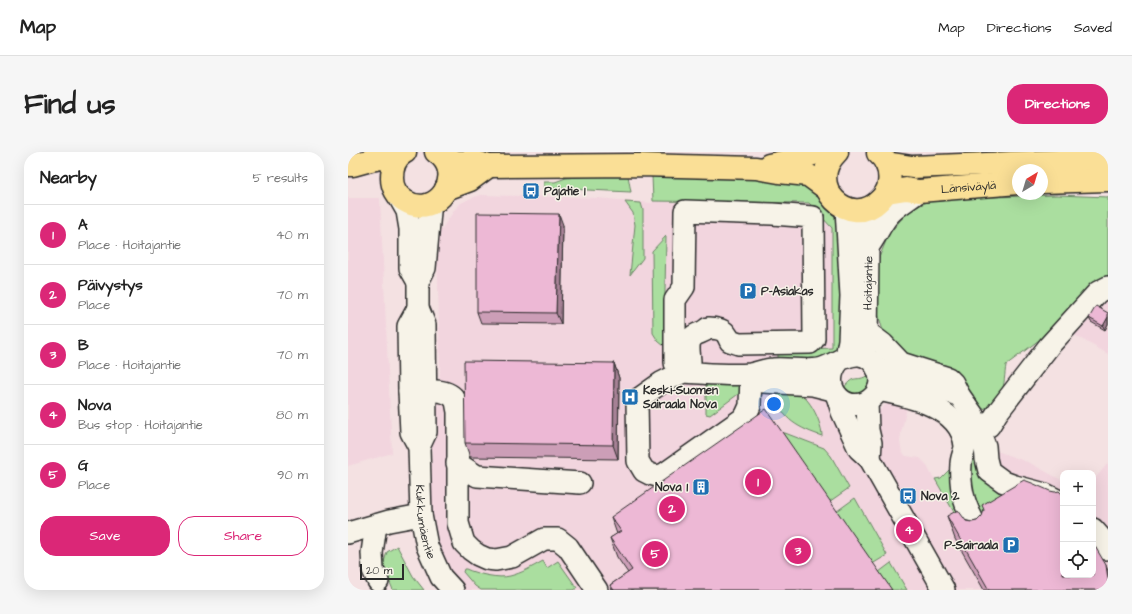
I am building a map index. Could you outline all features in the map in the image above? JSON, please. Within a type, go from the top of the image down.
[{"type":"main road","points":[[756,168],[801,158],[819,152]]},
{"type":"main road","points":[[827,189],[825,176],[826,169],[832,157],[837,152]]},
{"type":"main road","points":[[351,165],[403,153]]},
{"type":"main road","points":[[395,190],[392,172],[394,162],[403,153]]},
{"type":"main road","points":[[439,154],[449,166],[450,176],[439,197]]},
{"type":"main road","points":[[439,154],[456,162],[476,162],[489,166],[640,165],[756,168],[808,175],[827,189],[834,200],[856,208],[877,203],[887,192],[890,178],[882,157]]},
{"type":"main road","name":"Länsiväylä","points":[[882,157],[912,167],[1108,159]]},
{"type":"main road","points":[[351,165],[395,190],[410,204],[420,206],[470,180],[489,166]]},
{"type":"main road","points":[[1048,182],[1108,180]]},
{"type":"main road","points":[[1079,182],[1108,189]]},
{"type":"main road","name":"Länsiväylä","points":[[887,192],[906,189],[919,191],[1012,183]]},
{"type":"street","name":"Kukkumäentie","points":[[395,190],[407,211],[410,229],[410,268],[418,282]]},
{"type":"street","points":[[868,247],[887,217],[894,209],[909,200],[919,191]]},
{"type":"street","name":"Kukkumäentie","points":[[439,197],[429,217],[425,268],[418,282],[418,308],[408,326],[417,392],[426,432],[419,447],[421,515],[427,546],[441,577],[453,590]]},
{"type":"street","name":"Hoitajantie","points":[[856,208],[868,247],[867,332],[872,363]]},
{"type":"street","name":"Hoitajantie","points":[[842,359],[849,340],[850,296],[856,208]]},
{"type":"street","points":[[686,211],[813,217],[814,338],[810,343],[739,344],[730,341],[727,333],[720,337],[709,336],[703,333],[696,334],[690,339],[690,362],[683,372],[675,363],[675,300],[684,287],[686,211]]},
{"type":"street","points":[[970,431],[989,426],[997,413],[1049,346],[1098,292],[1108,287]]},
{"type":"street","points":[[867,332],[883,344],[901,363],[948,378],[953,383],[959,395],[973,415],[961,463],[962,490],[967,510],[980,533]]},
{"type":"street","points":[[751,374],[750,406],[745,417],[664,474],[657,476],[644,471],[638,461],[637,400],[661,383],[683,372],[751,374],[772,369],[819,369],[853,355],[860,355],[896,378],[959,395]]},
{"type":"street","points":[[842,359],[834,367],[831,375],[831,382],[842,412],[859,449],[870,458],[886,490],[944,590]]},
{"type":"street","points":[[870,458],[871,443],[868,430],[872,396],[880,382],[880,374],[872,363]]},
{"type":"street","points":[[751,374],[763,382],[813,385],[835,393],[843,401],[851,404],[859,404],[872,396],[901,394],[929,404],[970,431],[985,446],[989,471],[1004,482],[1045,494],[1060,502]]},
{"type":"street","points":[[417,392],[441,391],[450,395],[456,401],[458,412],[458,523],[464,543],[470,550],[487,559],[496,560],[512,557],[544,539],[558,539],[568,547],[597,590]]},
{"type":"street","points":[[457,463],[477,476],[580,483]]},
{"type":"street","points":[[348,533],[389,521],[421,515]]},
{"type":"street","points":[[376,525],[372,553],[373,570],[378,581]]},
{"type":"street","points":[[1096,533],[1101,538],[1106,549]]},
{"type":"shaded area","name":"Keski-Suomen Sairaala Nova","points":[[481,195],[597,198],[652,203],[653,201],[808,203],[841,216],[832,353],[820,394],[826,400],[836,419],[878,412],[885,405],[892,402],[908,403],[901,433],[900,442],[902,452],[906,456],[920,458],[926,464],[935,479],[941,478],[953,466],[956,456],[978,450],[997,451],[1030,463],[1060,479],[1060,578],[1096,578],[1096,477],[1108,463],[1108,590],[464,590],[451,574],[440,556],[432,523],[432,413],[434,409],[438,408],[440,368],[437,243],[439,233],[455,209],[461,203]]},
{"type":"shaded area","points":[[348,198],[380,198],[392,453],[348,466]]},
{"type":"shaded area","points":[[1108,280],[1108,354],[1076,336],[1059,319],[1097,281]]},
{"type":"green space","points":[[628,176],[631,192],[544,188],[544,182],[555,182],[566,178]]},
{"type":"green space","points":[[652,176],[752,178],[810,187],[836,209],[845,232],[838,346],[832,353],[822,359],[778,365],[778,350],[832,348],[832,228],[809,203],[653,201]]},
{"type":"green space","points":[[1048,195],[1108,197],[1108,280],[1097,281],[1039,340],[1006,365],[1000,397],[996,402],[983,409],[912,362],[883,331],[877,310],[878,260],[889,234],[909,210],[934,199],[1012,196],[1012,200],[1048,200]]},
{"type":"green space","points":[[625,202],[641,203],[643,210],[643,258],[630,275],[635,225],[633,213]]},
{"type":"green space","points":[[666,236],[664,346],[658,341],[653,333],[652,251]]},
{"type":"green space","points":[[868,375],[869,384],[863,392],[851,394],[844,388],[847,383],[853,379]]},
{"type":"green space","points":[[706,381],[739,384],[745,389],[710,415],[706,414]]},
{"type":"green space","points":[[796,393],[805,398],[812,407],[818,419],[822,436],[806,430],[792,422],[782,411],[777,395]]},
{"type":"green space","points":[[785,433],[824,448],[831,456],[849,488],[826,504],[778,434]]},
{"type":"green space","points":[[978,450],[1004,492],[987,529],[975,501],[970,481],[970,462],[973,452]]},
{"type":"green space","points":[[953,466],[960,512],[955,514],[935,479],[941,478]]},
{"type":"green space","points":[[855,498],[887,555],[869,566],[833,514]]},
{"type":"green space","points":[[397,546],[413,576],[424,590],[393,590],[383,565],[387,552]]},
{"type":"green space","points":[[543,561],[547,568],[558,561],[577,588],[574,590],[481,590],[475,586],[463,572],[464,569],[466,569],[488,576],[505,577],[523,572]]},
{"type":"green space","points":[[891,563],[907,590],[886,590],[875,575]]},
{"type":"building","points":[[477,213],[559,214],[556,313],[477,312]]},
{"type":"building","points":[[1096,306],[1108,313],[1108,317],[1103,326],[1089,318]]},
{"type":"building","points":[[464,361],[614,363],[613,445],[465,443]]},
{"type":"building","points":[[766,409],[892,590],[614,590],[610,585],[632,570],[610,538],[621,531],[611,517]]},
{"type":"building","name":"P-Sairaala","points":[[1024,480],[1050,491],[1059,491],[1060,578],[1096,578],[1096,548],[1106,565],[1108,590],[989,590],[947,516],[958,510],[966,521],[977,521],[982,516],[984,510],[982,505]]},
{"type":"place","name":"Pajatie 1","points":[[531,191]]},
{"type":"place","name":"P-Asiakas","points":[[748,291]]},
{"type":"place","name":"Keski-Suomen Sairaala Nova","points":[[630,397]]},
{"type":"place","name":"A","points":[[758,482]]},
{"type":"place","name":"Nova 1","points":[[701,487]]},
{"type":"place","name":"Nova 2","points":[[908,496]]},
{"type":"place","name":"Päivystys","points":[[672,509]]},
{"type":"place","name":"Nova","points":[[909,530]]},
{"type":"place","name":"P-Sairaala","points":[[1011,545]]},
{"type":"place","name":"B","points":[[798,551]]},
{"type":"place","name":"G","points":[[655,554]]}]
